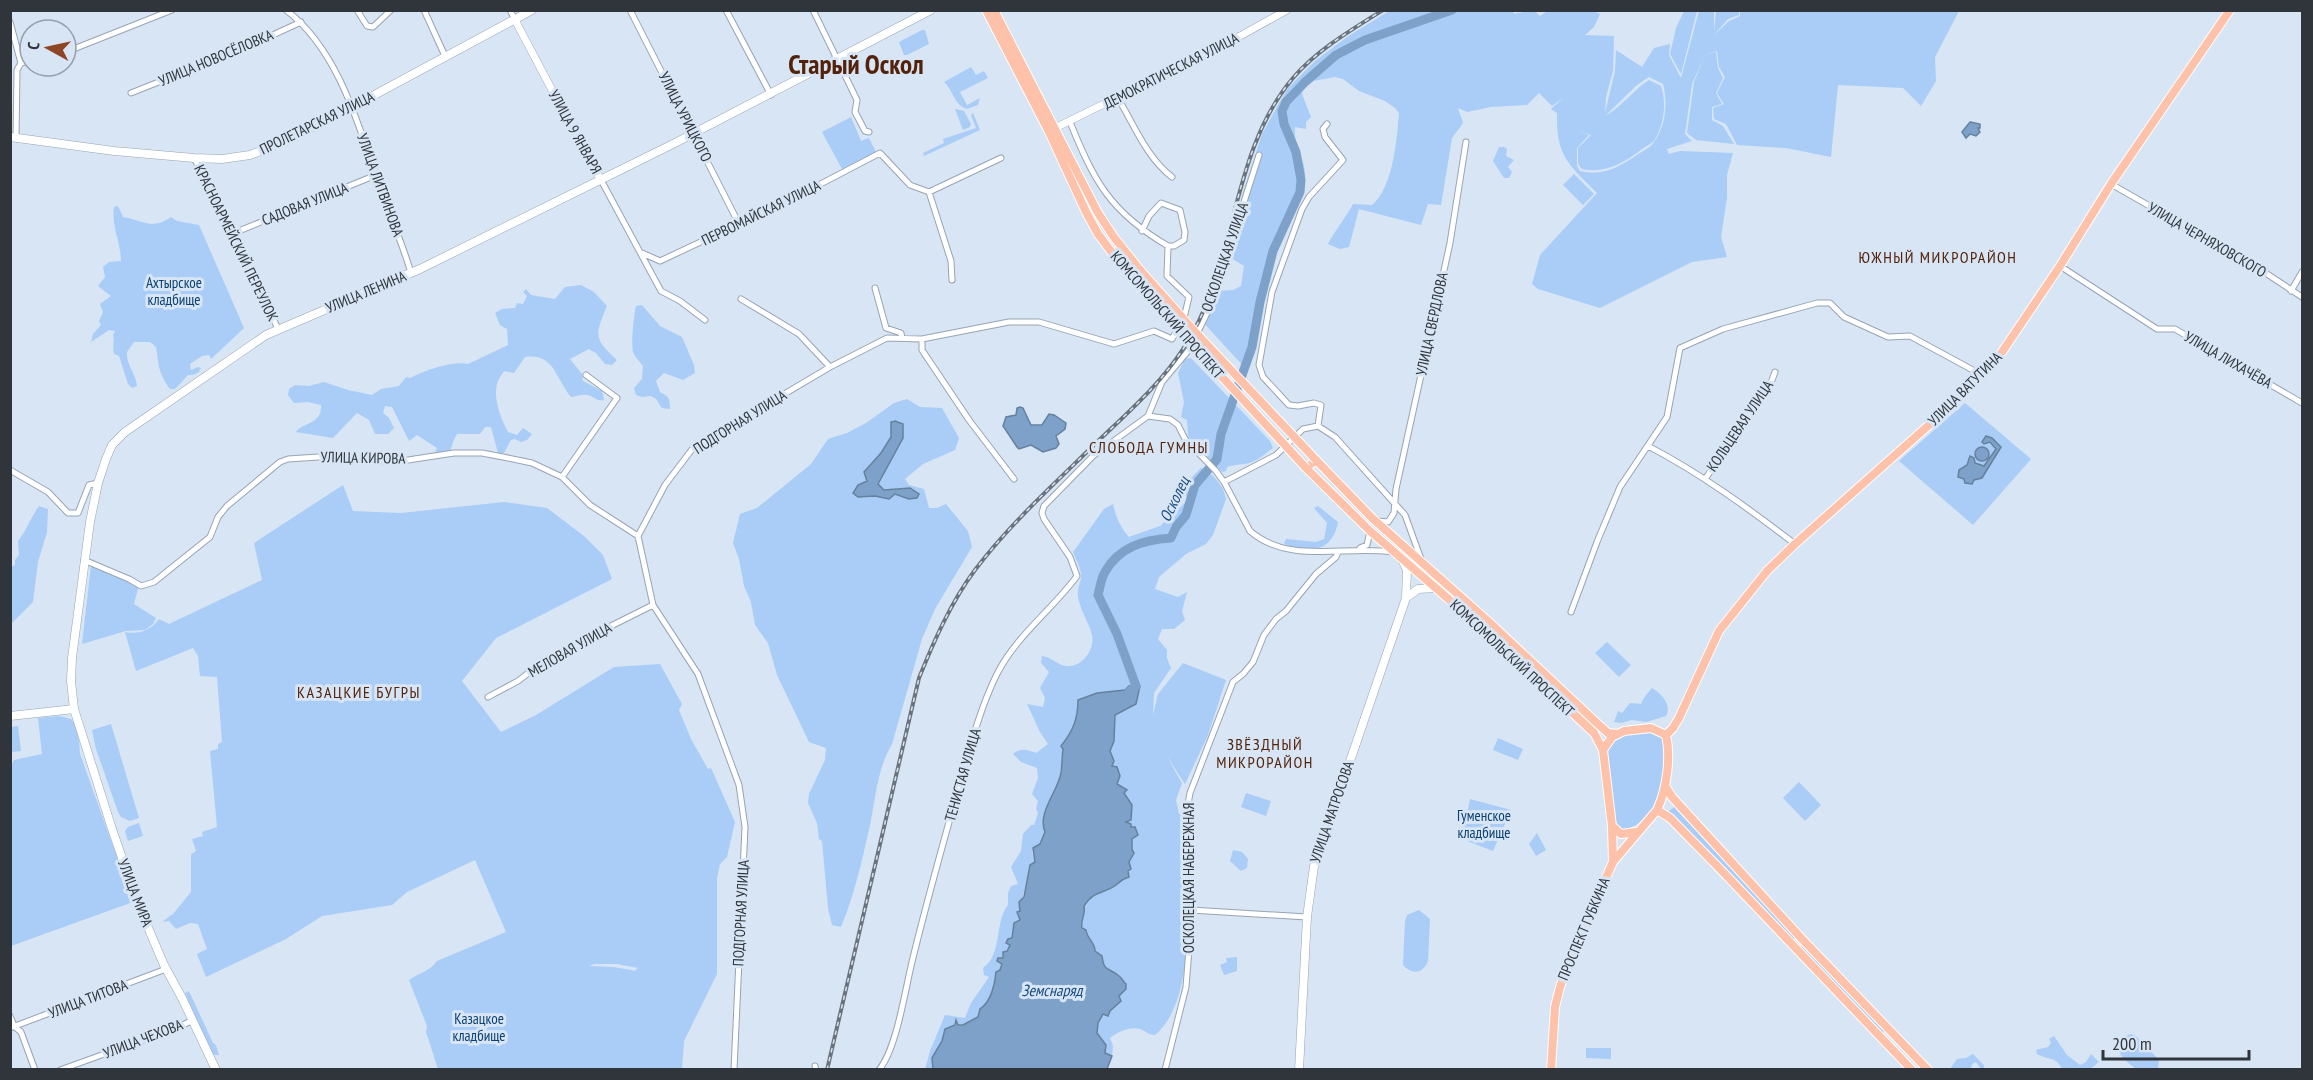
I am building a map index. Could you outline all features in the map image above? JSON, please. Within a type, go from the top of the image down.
[{"type":"main road","name":"ПРОЛЕТАРСКАЯ УЛИЦА","points":[[13,137],[114,151],[194,158],[222,159],[250,155],[274,146],[352,107],[532,10]]},
{"type":"main road","name":"УЛИЦА ЛЕНИНА","points":[[74,709],[71,681],[84,560],[98,483],[109,452],[119,437],[252,344],[278,329],[411,273],[771,95],[931,10]]},
{"type":"main road","name":"КОМСОМОЛЬСКИЙ ПРОСПЕКТ","points":[[986,10],[1049,132],[1086,212],[1098,234],[1131,278],[1306,468],[1370,531],[1437,588],[1593,734],[1603,750]]},
{"type":"main road","name":"КОМСОМОЛЬСКИЙ ПРОСПЕКТ","points":[[994,10],[1098,213],[1140,270],[1196,333],[1375,520],[1608,733],[1617,734]]},
{"type":"main road","name":"УЛИЦА ВАТУТИНА","points":[[1666,735],[1679,717],[1723,624],[1767,571],[1983,375],[2008,345],[2111,184],[2230,10]]},
{"type":"main road","points":[[1306,468],[1316,460]]},
{"type":"main road","name":"УЛИЦА МАТРОСОВА","points":[[1299,1070],[1310,883],[1319,850],[1406,598],[1407,570],[1398,556]]},
{"type":"main road","points":[[1406,598],[1413,591],[1425,587],[1437,588]]},
{"type":"main road","points":[[10,716],[74,709]]},
{"type":"main road","name":"УЛИЦА МИРА","points":[[74,709],[125,869],[166,969],[193,1020],[214,1069]]},
{"type":"main road","points":[[1612,862],[1612,826],[1603,750],[1617,734],[1651,728],[1666,735],[1668,743],[1665,786],[1657,810],[1670,818],[1912,1070]]},
{"type":"main road","points":[[1665,786],[1671,797],[1802,939],[1928,1070]]},
{"type":"main road","name":"ПРОСПЕКТ ГУБКИНА","points":[[1551,1070],[1552,1038],[1560,987],[1571,955],[1612,862],[1657,810]]},
{"type":"main road","points":[[1612,826],[1621,834],[1636,832]]},
{"type":"main road","points":[[1793,946],[1802,939]]},
{"type":"main road","points":[[1883,1040],[1892,1032]]},
{"type":"street","points":[[78,47],[172,10]]},
{"type":"street","name":"УЛИЦА ЛИТВИНОВА","points":[[286,10],[312,34],[346,92],[411,273]]},
{"type":"street","points":[[357,10],[367,26],[373,27],[392,10]]},
{"type":"street","points":[[424,10],[445,56]]},
{"type":"street","name":"УЛИЦА 9 ЯНВАРЯ","points":[[510,10],[661,291],[680,301],[705,320]]},
{"type":"street","name":"УЛИЦА УРИЦКОГО","points":[[630,10],[739,224]]},
{"type":"street","points":[[726,10],[771,95]]},
{"type":"street","points":[[813,10],[857,100],[855,112],[865,130],[869,132]]},
{"type":"street","name":"ДЕМОКРАТИЧЕСКАЯ УЛИЦА","points":[[1055,128],[1118,98],[1287,10]]},
{"type":"street","points":[[10,22],[18,52]]},
{"type":"street","name":"УЛИЦА НОВОСЁЛОВКА","points":[[131,93],[249,46],[301,22]]},
{"type":"street","points":[[13,137],[18,68]]},
{"type":"street","points":[[1118,98],[1153,158],[1161,169],[1172,177]]},
{"type":"street","points":[[1070,122],[1088,166],[1104,192],[1142,231],[1168,246],[1174,246],[1184,240],[1185,232],[1180,210],[1161,202],[1149,216],[1142,231]]},
{"type":"street","points":[[1224,482],[1276,455],[1303,429],[1318,426],[1321,405],[1314,403],[1289,405],[1263,377],[1259,365],[1272,292],[1302,209],[1309,197],[1343,160],[1325,137],[1323,129],[1328,124]]},
{"type":"street","name":"УЛИЦА СВЕРДЛОВА","points":[[1394,505],[1450,243],[1466,142]]},
{"type":"street","name":"ПЕРВОМАЙСКАЯ УЛИЦА","points":[[642,253],[660,261],[788,201],[880,153],[910,185],[929,192]]},
{"type":"street","name":"ОСКОЛЕЦКАЯ УЛИЦА","points":[[1148,416],[1162,382],[1189,350],[1211,305],[1259,155]]},
{"type":"street","name":"КРАСНОАРМЕЙСКИЙ ПЕРЕУЛОК","points":[[194,158],[234,233],[278,329]]},
{"type":"street","points":[[952,280],[951,261],[929,192],[1001,158]]},
{"type":"street","name":"САДОВАЯ УЛИЦА","points":[[234,233],[376,175]]},
{"type":"street","name":"УЛИЦА ЧЕРНЯХОВСКОГО","points":[[2111,184],[2258,268],[2302,297]]},
{"type":"street","name":"ПОДГОРНАЯ УЛИЦА","points":[[734,1070],[745,827],[740,785],[698,674],[653,605],[638,536],[665,485],[693,448],[830,367],[887,338],[922,339],[1009,322],[1039,322],[1114,344],[1154,331],[1172,339],[1184,318],[1189,297],[1167,276],[1168,246]]},
{"type":"street","name":"УЛИЦА ЛИХАЧЁВА","points":[[2060,266],[2157,329],[2175,329],[2302,403]]},
{"type":"street","points":[[2291,291],[2302,272]]},
{"type":"street","points":[[875,288],[886,328],[901,333],[902,338]]},
{"type":"street","points":[[741,299],[799,334],[830,367]]},
{"type":"street","points":[[1571,612],[1596,542],[1616,496],[1638,458],[1667,417],[1680,348],[1723,329],[1818,303],[1830,303],[1844,317],[1888,338],[1910,336],[1983,375]]},
{"type":"street","points":[[922,339],[922,350],[933,367],[969,420],[1014,479]]},
{"type":"street","name":"КОЛЬЦЕВАЯ УЛИЦА","points":[[1705,479],[1769,387],[1775,372]]},
{"type":"street","points":[[562,477],[617,398],[586,375]]},
{"type":"street","points":[[1148,416],[1170,419],[1178,425],[1192,446],[1224,482],[1250,531],[1257,538],[1278,547],[1338,552],[1354,550],[1367,545],[1370,531]]},
{"type":"street","name":"ТЕНИСТАЯ УЛИЦА","points":[[879,1070],[886,1061],[900,1012],[965,766],[997,673],[1024,634],[1055,603],[1077,576],[1070,557],[1044,519],[1042,513],[1044,506],[1093,456],[1148,416]]},
{"type":"street","name":"КОМСОМОЛЬСКИЙ ПРОСПЕКТ","points":[[1318,426],[1335,437],[1404,515],[1421,560]]},
{"type":"street","name":"КОЛЬЦЕВАЯ УЛИЦА","points":[[1648,446],[1705,479],[1795,544]]},
{"type":"street","name":"УЛИЦА КИРОВА","points":[[84,560],[141,586],[154,582],[210,537],[218,517],[227,506],[280,462],[288,459],[334,456],[395,462],[454,453],[482,453],[532,463],[562,477],[590,505],[638,536]]},
{"type":"street","points":[[10,470],[48,492],[64,510],[73,513],[78,513],[89,485],[98,483]]},
{"type":"street","points":[[1375,520],[1388,522],[1394,513],[1394,505]]},
{"type":"street","points":[[1354,550],[1398,556]]},
{"type":"street","name":"ОСКОЛЕЦКАЯ НАБЕРЕЖНАЯ","points":[[1165,1070],[1186,987],[1191,910],[1188,806],[1190,793],[1233,682],[1253,662],[1268,629],[1276,619],[1286,611],[1316,574],[1336,557],[1338,552]]},
{"type":"street","name":"МЕЛОВАЯ УЛИЦА","points":[[488,697],[519,681],[540,664],[568,652],[603,630],[653,605]]},
{"type":"street","points":[[1191,910],[1307,917]]},
{"type":"street","name":"УЛИЦА ТИТОВА","points":[[12,1027],[166,969]]},
{"type":"street","points":[[10,1016],[12,1027],[21,1032],[35,1070]]},
{"type":"street","name":"УЛИЦА ЧЕХОВА","points":[[60,1070],[193,1020]]},
{"type":"green space","points":[[1513,10],[1514,14],[1534,10],[1540,16],[1549,10],[1593,11],[1600,14],[1594,27],[1585,35],[1614,36],[1613,71],[1606,97],[1605,113],[1615,71],[1616,50],[1642,67],[1654,48],[1670,44],[1669,55],[1681,78],[1699,11],[1714,11],[1714,32],[1716,11],[1739,11],[1739,15],[1728,19],[1714,35],[1729,21],[1740,16],[1740,11],[1959,11],[1935,57],[1936,81],[1921,106],[1903,88],[1838,85],[1831,157],[1786,148],[1737,145],[1726,124],[1714,119],[1713,108],[1724,104],[1717,93],[1725,77],[1719,67],[1717,51],[1705,55],[1716,52],[1718,68],[1723,78],[1716,93],[1722,104],[1712,107],[1712,120],[1723,126],[1734,144],[1696,140],[1687,133],[1694,82],[1704,57],[1692,84],[1685,134],[1692,141],[1667,149],[1669,154],[1680,151],[1733,153],[1727,175],[1727,198],[1721,237],[1727,257],[1692,262],[1600,308],[1538,289],[1532,284],[1540,255],[1597,193],[1571,166],[1562,150],[1557,128],[1557,113],[1551,109],[1563,98],[1552,106],[1539,93],[1527,105],[1491,107],[1467,112],[1458,108],[1463,123],[1452,138],[1441,205],[1428,204],[1421,225],[1359,209],[1349,247],[1340,249],[1328,244],[1353,204],[1372,205],[1385,187],[1393,162],[1399,113],[1385,101],[1359,91],[1343,79],[1335,77],[1313,81],[1303,87],[1302,94],[1311,117],[1306,122],[1306,129],[1295,127],[1296,140],[1305,170],[1303,190],[1272,266],[1261,306],[1254,345],[1245,368],[1202,321],[1218,291],[1233,290],[1241,286],[1244,266],[1226,255],[1262,134],[1287,89],[1315,61],[1347,37],[1389,11]],"holes":[[[1649,77],[1663,84],[1665,114],[1661,128],[1654,140],[1664,114],[1664,100],[1661,86],[1649,80],[1605,116],[1637,85]],[[1579,131],[1591,135],[1578,148],[1578,164],[1582,169],[1606,169],[1628,159],[1654,141],[1626,162],[1605,171],[1597,173],[1580,171],[1577,166],[1577,148],[1589,135]]]},
{"type":"green space","points":[[1684,11],[1697,11],[1681,74],[1670,54],[1676,28]]},
{"type":"green space","points":[[925,30],[929,44],[904,55],[899,42]]},
{"type":"green space","points":[[971,67],[976,75],[984,71],[988,78],[960,92],[967,105],[980,98],[978,105],[967,109],[956,101],[944,82]]},
{"type":"green space","points":[[955,109],[964,111],[971,124],[970,127],[963,130]]},
{"type":"green space","points":[[973,113],[980,130],[924,156],[923,153],[944,143],[943,139],[976,128],[971,115]]},
{"type":"green space","points":[[851,117],[861,141],[869,138],[876,152],[842,169],[822,132]]},
{"type":"green space","points":[[1499,147],[1507,149],[1506,156],[1514,160],[1508,167],[1512,172],[1509,178],[1504,178],[1493,161]]},
{"type":"green space","points":[[1574,174],[1594,194],[1583,205],[1563,185]]},
{"type":"green space","name":"Ахтырское кладбище","points":[[118,206],[123,217],[147,223],[158,223],[171,217],[177,221],[199,225],[244,328],[211,359],[209,355],[202,356],[190,364],[191,370],[201,368],[196,374],[188,375],[175,389],[170,389],[163,378],[156,347],[150,342],[134,342],[127,352],[137,386],[132,388],[128,384],[119,356],[114,354],[113,335],[115,331],[109,330],[91,342],[93,334],[101,325],[99,321],[103,312],[100,304],[111,296],[98,286],[105,277],[103,267],[109,262],[121,261],[113,214],[114,207]]},
{"type":"green space","points":[[581,285],[594,292],[607,306],[600,324],[599,336],[600,341],[617,360],[612,365],[605,364],[596,353],[589,349],[570,359],[582,374],[583,381],[602,391],[604,400],[586,395],[571,397],[549,363],[535,357],[525,357],[514,373],[504,371],[498,382],[496,396],[500,415],[508,432],[517,435],[523,428],[532,434],[527,440],[521,442],[511,440],[504,453],[498,453],[491,427],[485,427],[480,434],[457,434],[450,452],[435,453],[437,448],[417,435],[409,441],[392,407],[385,406],[383,413],[389,418],[394,428],[388,434],[375,434],[369,420],[357,413],[333,438],[296,432],[315,420],[321,405],[308,402],[294,403],[288,395],[289,389],[295,385],[309,386],[324,382],[372,395],[381,389],[399,386],[406,377],[410,378],[430,369],[468,364],[508,345],[507,329],[500,325],[495,313],[502,309],[515,308],[517,303],[523,304],[527,296],[523,292],[526,289],[531,295],[555,299],[565,287]]},
{"type":"green space","points":[[642,305],[660,326],[682,337],[694,365],[695,373],[683,380],[664,373],[656,381],[660,392],[668,398],[670,409],[662,408],[651,396],[636,395],[634,388],[642,379],[643,366],[633,351],[633,323],[636,306]]},
{"type":"green space","points":[[1191,358],[1270,441],[1273,448],[1252,462],[1227,467],[1226,471],[1222,472],[1188,436],[1187,420],[1181,417],[1184,402],[1178,373],[1185,359]]},
{"type":"green space","points":[[907,399],[920,407],[942,408],[959,438],[955,450],[923,464],[905,479],[909,485],[924,489],[929,508],[937,508],[946,504],[968,531],[972,547],[935,609],[922,639],[892,744],[881,772],[862,861],[841,927],[832,925],[828,908],[822,841],[819,839],[817,823],[808,803],[809,794],[825,760],[826,748],[809,742],[777,675],[768,643],[755,625],[751,602],[744,586],[739,559],[733,543],[740,514],[757,508],[811,464],[828,439],[847,433],[894,403]]},
{"type":"green space","points":[[1965,403],[2031,459],[1973,525],[1899,461]],"holes":[[[1986,448],[1989,454],[1985,460],[1980,461],[1975,456],[1976,449]]]},
{"type":"green space","points":[[1201,468],[1216,479],[1226,499],[1213,535],[1206,544],[1186,554],[1159,577],[1155,589],[1178,597],[1187,592],[1182,611],[1185,620],[1174,629],[1162,629],[1158,639],[1167,650],[1171,668],[1154,693],[1153,715],[1158,694],[1183,663],[1226,680],[1208,735],[1185,784],[1166,755],[1182,783],[1176,800],[1179,814],[1184,816],[1188,900],[1185,964],[1179,993],[1170,1017],[1155,1035],[1136,1028],[1116,1034],[1110,1038],[1113,1046],[1112,1056],[1105,1053],[1102,1038],[1097,1033],[1098,1023],[1103,1014],[1121,1001],[1119,996],[1121,992],[1103,965],[1102,956],[1096,951],[1081,922],[1085,905],[1089,899],[1129,877],[1129,862],[1134,853],[1132,839],[1137,835],[1126,823],[1131,820],[1132,805],[1124,793],[1127,791],[1117,784],[1117,767],[1112,766],[1114,761],[1110,751],[1114,741],[1115,715],[1136,704],[1140,686],[1129,686],[1125,690],[1097,693],[1078,700],[1074,725],[1061,746],[1063,749],[1060,775],[1043,816],[1045,832],[1040,844],[1032,851],[1035,862],[1030,865],[1020,909],[1020,920],[1012,938],[1007,943],[1010,945],[1002,955],[1004,957],[999,958],[1002,964],[1000,970],[996,972],[989,998],[980,1009],[979,1017],[971,1022],[945,1029],[942,1041],[932,1058],[933,1069],[925,1070],[945,1015],[965,1018],[971,1003],[989,977],[984,975],[983,968],[989,962],[996,946],[1001,920],[1008,905],[1008,893],[1011,886],[1018,884],[1011,867],[1021,851],[1023,834],[1031,825],[1034,825],[1038,813],[1036,809],[1038,801],[1032,794],[1038,778],[1037,768],[1021,762],[1013,754],[1022,750],[1036,753],[1048,744],[1027,704],[1043,707],[1045,698],[1040,688],[1049,672],[1041,663],[1042,656],[1063,665],[1076,665],[1085,658],[1092,645],[1091,630],[1079,601],[1081,575],[1073,552],[1104,509],[1113,504],[1119,522],[1129,537],[1160,526],[1187,501],[1184,485]]},
{"type":"green space","name":"Казацкое кладбище","points":[[343,485],[353,511],[401,513],[504,502],[547,508],[584,536],[603,555],[612,579],[496,638],[462,681],[501,732],[536,715],[614,667],[660,664],[682,704],[679,710],[691,739],[708,769],[711,768],[735,822],[727,857],[720,864],[717,878],[717,974],[684,1041],[682,1069],[438,1069],[426,1032],[427,1026],[409,980],[428,970],[437,961],[506,932],[475,860],[407,892],[392,905],[322,916],[286,939],[206,977],[197,954],[207,949],[198,924],[190,923],[176,929],[169,921],[162,922],[173,914],[191,892],[191,854],[196,851],[192,839],[203,836],[202,832],[217,827],[210,751],[218,749],[218,744],[222,742],[217,677],[200,676],[198,656],[193,648],[136,671],[125,632],[144,631],[159,619],[169,624],[262,580],[254,543]],"holes":[[[617,964],[638,968],[635,970],[637,971],[589,966]]]},
{"type":"green space","points":[[39,506],[48,509],[47,532],[38,562],[33,602],[11,624],[11,567],[15,565],[15,560],[19,555],[18,541]]},
{"type":"green space","points":[[1318,506],[1338,522],[1331,540],[1325,545],[1311,549],[1284,544],[1286,539],[1316,542],[1324,539],[1327,523],[1314,508]]},
{"type":"green space","points":[[91,565],[139,585],[134,604],[156,618],[153,624],[145,630],[126,631],[82,644]]},
{"type":"green space","points":[[1607,642],[1631,665],[1619,677],[1595,653]]},
{"type":"green space","points":[[1652,688],[1667,704],[1666,716],[1646,722],[1632,720],[1614,722],[1618,711],[1622,713],[1630,703],[1641,704]]},
{"type":"green space","points":[[59,716],[71,719],[78,727],[80,754],[133,902],[11,946],[10,767],[14,760],[42,754],[38,718]]},
{"type":"green space","points":[[111,724],[139,818],[130,821],[121,817],[118,812],[96,749],[92,730]]},
{"type":"green space","points":[[18,726],[21,751],[11,752],[11,727]]},
{"type":"green space","points":[[1651,732],[1661,736],[1665,743],[1659,795],[1647,816],[1624,830],[1618,827],[1616,822],[1608,748],[1624,735]]},
{"type":"green space","points":[[1498,738],[1523,749],[1518,760],[1493,750]]},
{"type":"green space","points":[[1799,782],[1821,805],[1805,821],[1783,798]]},
{"type":"green space","points":[[1246,793],[1271,801],[1266,816],[1241,807]]},
{"type":"green space","name":"Гуменское кладбище","points":[[1470,799],[1511,810],[1493,851],[1462,839]]},
{"type":"green space","points":[[1674,807],[1794,936],[1794,941],[1668,812]]},
{"type":"green space","points":[[139,823],[143,836],[128,841],[125,831],[128,827]]},
{"type":"green space","points":[[1537,833],[1546,850],[1536,856],[1529,844]]},
{"type":"green space","points":[[1233,850],[1242,852],[1248,859],[1247,868],[1241,871],[1230,861]]},
{"type":"green space","points":[[1419,910],[1430,919],[1428,961],[1423,969],[1414,972],[1403,965],[1405,921],[1407,915]]},
{"type":"green space","points":[[1802,946],[1884,1030],[1883,1034],[1800,948]]},
{"type":"green space","points":[[1237,957],[1237,971],[1224,975],[1220,965],[1227,962],[1226,958]]},
{"type":"green space","points":[[189,991],[219,1055],[212,1053],[185,993]]},
{"type":"green space","points":[[2131,1034],[2137,1037],[2159,1060],[2158,1069],[2136,1069],[2122,1056],[2118,1048],[2119,1039]]},
{"type":"green space","points":[[2054,1036],[2067,1055],[2080,1065],[2086,1062],[2091,1054],[2099,1062],[2090,1069],[2062,1069],[2054,1060],[2037,1054],[2036,1050],[2048,1047],[2051,1043],[2049,1039]]},
{"type":"green space","points":[[1586,1048],[1611,1048],[1611,1059],[1586,1058]]},
{"type":"green space","points":[[1973,1054],[1984,1065],[1984,1069],[1981,1069],[1976,1062],[1972,1064],[1971,1069],[1950,1069],[1957,1059]]},
{"type":"water","points":[[1970,122],[1980,124],[1978,128],[1980,132],[1976,136],[1970,134],[1966,138],[1962,132]]},
{"type":"water","points":[[1017,408],[1023,408],[1031,425],[1042,425],[1049,414],[1066,423],[1065,429],[1056,436],[1059,444],[1056,448],[1043,452],[1031,445],[1019,449],[1017,447],[1003,426],[1006,417],[1016,415]]},
{"type":"water","points":[[891,422],[903,424],[903,438],[878,484],[884,490],[910,488],[919,494],[917,498],[909,499],[895,494],[889,499],[875,496],[858,497],[853,493],[858,485],[867,481],[864,472],[881,453],[891,437]]},
{"type":"water","points":[[1986,436],[1992,438],[2001,447],[1982,478],[1974,480],[1972,484],[1965,483],[1964,479],[1958,477],[1959,470],[1967,465],[1970,456],[1974,458],[1975,463],[1984,466],[1996,449],[1990,442],[1984,444],[1982,442]]},
{"type":"water","points":[[1982,447],[1987,449],[1989,454],[1987,459],[1982,461],[1977,459],[1975,454],[1977,449]]},
{"type":"water","name":"Земснаряд","points":[[1136,684],[1140,686],[1136,704],[1115,715],[1114,741],[1110,751],[1114,761],[1112,766],[1117,767],[1120,776],[1117,784],[1127,790],[1124,793],[1132,805],[1131,820],[1126,822],[1131,824],[1131,827],[1135,827],[1138,835],[1132,839],[1134,853],[1129,862],[1131,869],[1128,871],[1129,877],[1088,901],[1084,906],[1082,922],[1082,928],[1086,930],[1095,951],[1102,956],[1106,967],[1126,984],[1126,989],[1119,996],[1121,1001],[1108,1016],[1103,1014],[1098,1023],[1097,1033],[1106,1045],[1105,1053],[1112,1056],[1107,1069],[933,1069],[932,1058],[942,1041],[945,1029],[955,1025],[956,1020],[958,1025],[963,1025],[978,1017],[980,1009],[992,992],[996,972],[1000,970],[1002,964],[997,961],[998,958],[1003,958],[1003,952],[1007,951],[1010,945],[1006,943],[1012,938],[1014,923],[1020,920],[1017,912],[1020,911],[1019,902],[1024,897],[1030,865],[1035,862],[1033,848],[1040,844],[1045,832],[1043,825],[1045,810],[1061,773],[1063,749],[1061,746],[1074,724],[1078,700],[1097,693],[1125,690]]},
{"type":"waterway","name":"Осколец","points":[[1129,692],[1136,686],[1117,634],[1098,595],[1104,574],[1117,556],[1133,546],[1171,538],[1176,527],[1186,515],[1195,485],[1217,459],[1221,434],[1252,347],[1260,302],[1273,251],[1300,192],[1301,180],[1296,152],[1284,124],[1282,111],[1286,102],[1336,55],[1365,40],[1452,10]]},
{"type":"railway","points":[[827,1070],[919,678],[951,608],[975,570],[1017,521],[1141,400],[1174,363],[1201,317],[1225,248],[1244,176],[1256,141],[1272,108],[1293,78],[1313,58],[1383,10]]},
{"type":"district","name":"Старый Оскол","points":[[856,65]]},
{"type":"district","name":"ЮЖНЫЙ МИКРОРАЙОН","points":[[1938,257]]},
{"type":"district","name":"СЛОБОДА ГУМНЫ","points":[[1149,447]]},
{"type":"district","name":"КАЗАЦКИЕ БУГРЫ","points":[[359,692]]},
{"type":"district","name":"ЗВЁЗДНЫЙ МИКРОРАЙОН","points":[[1265,753]]}]
